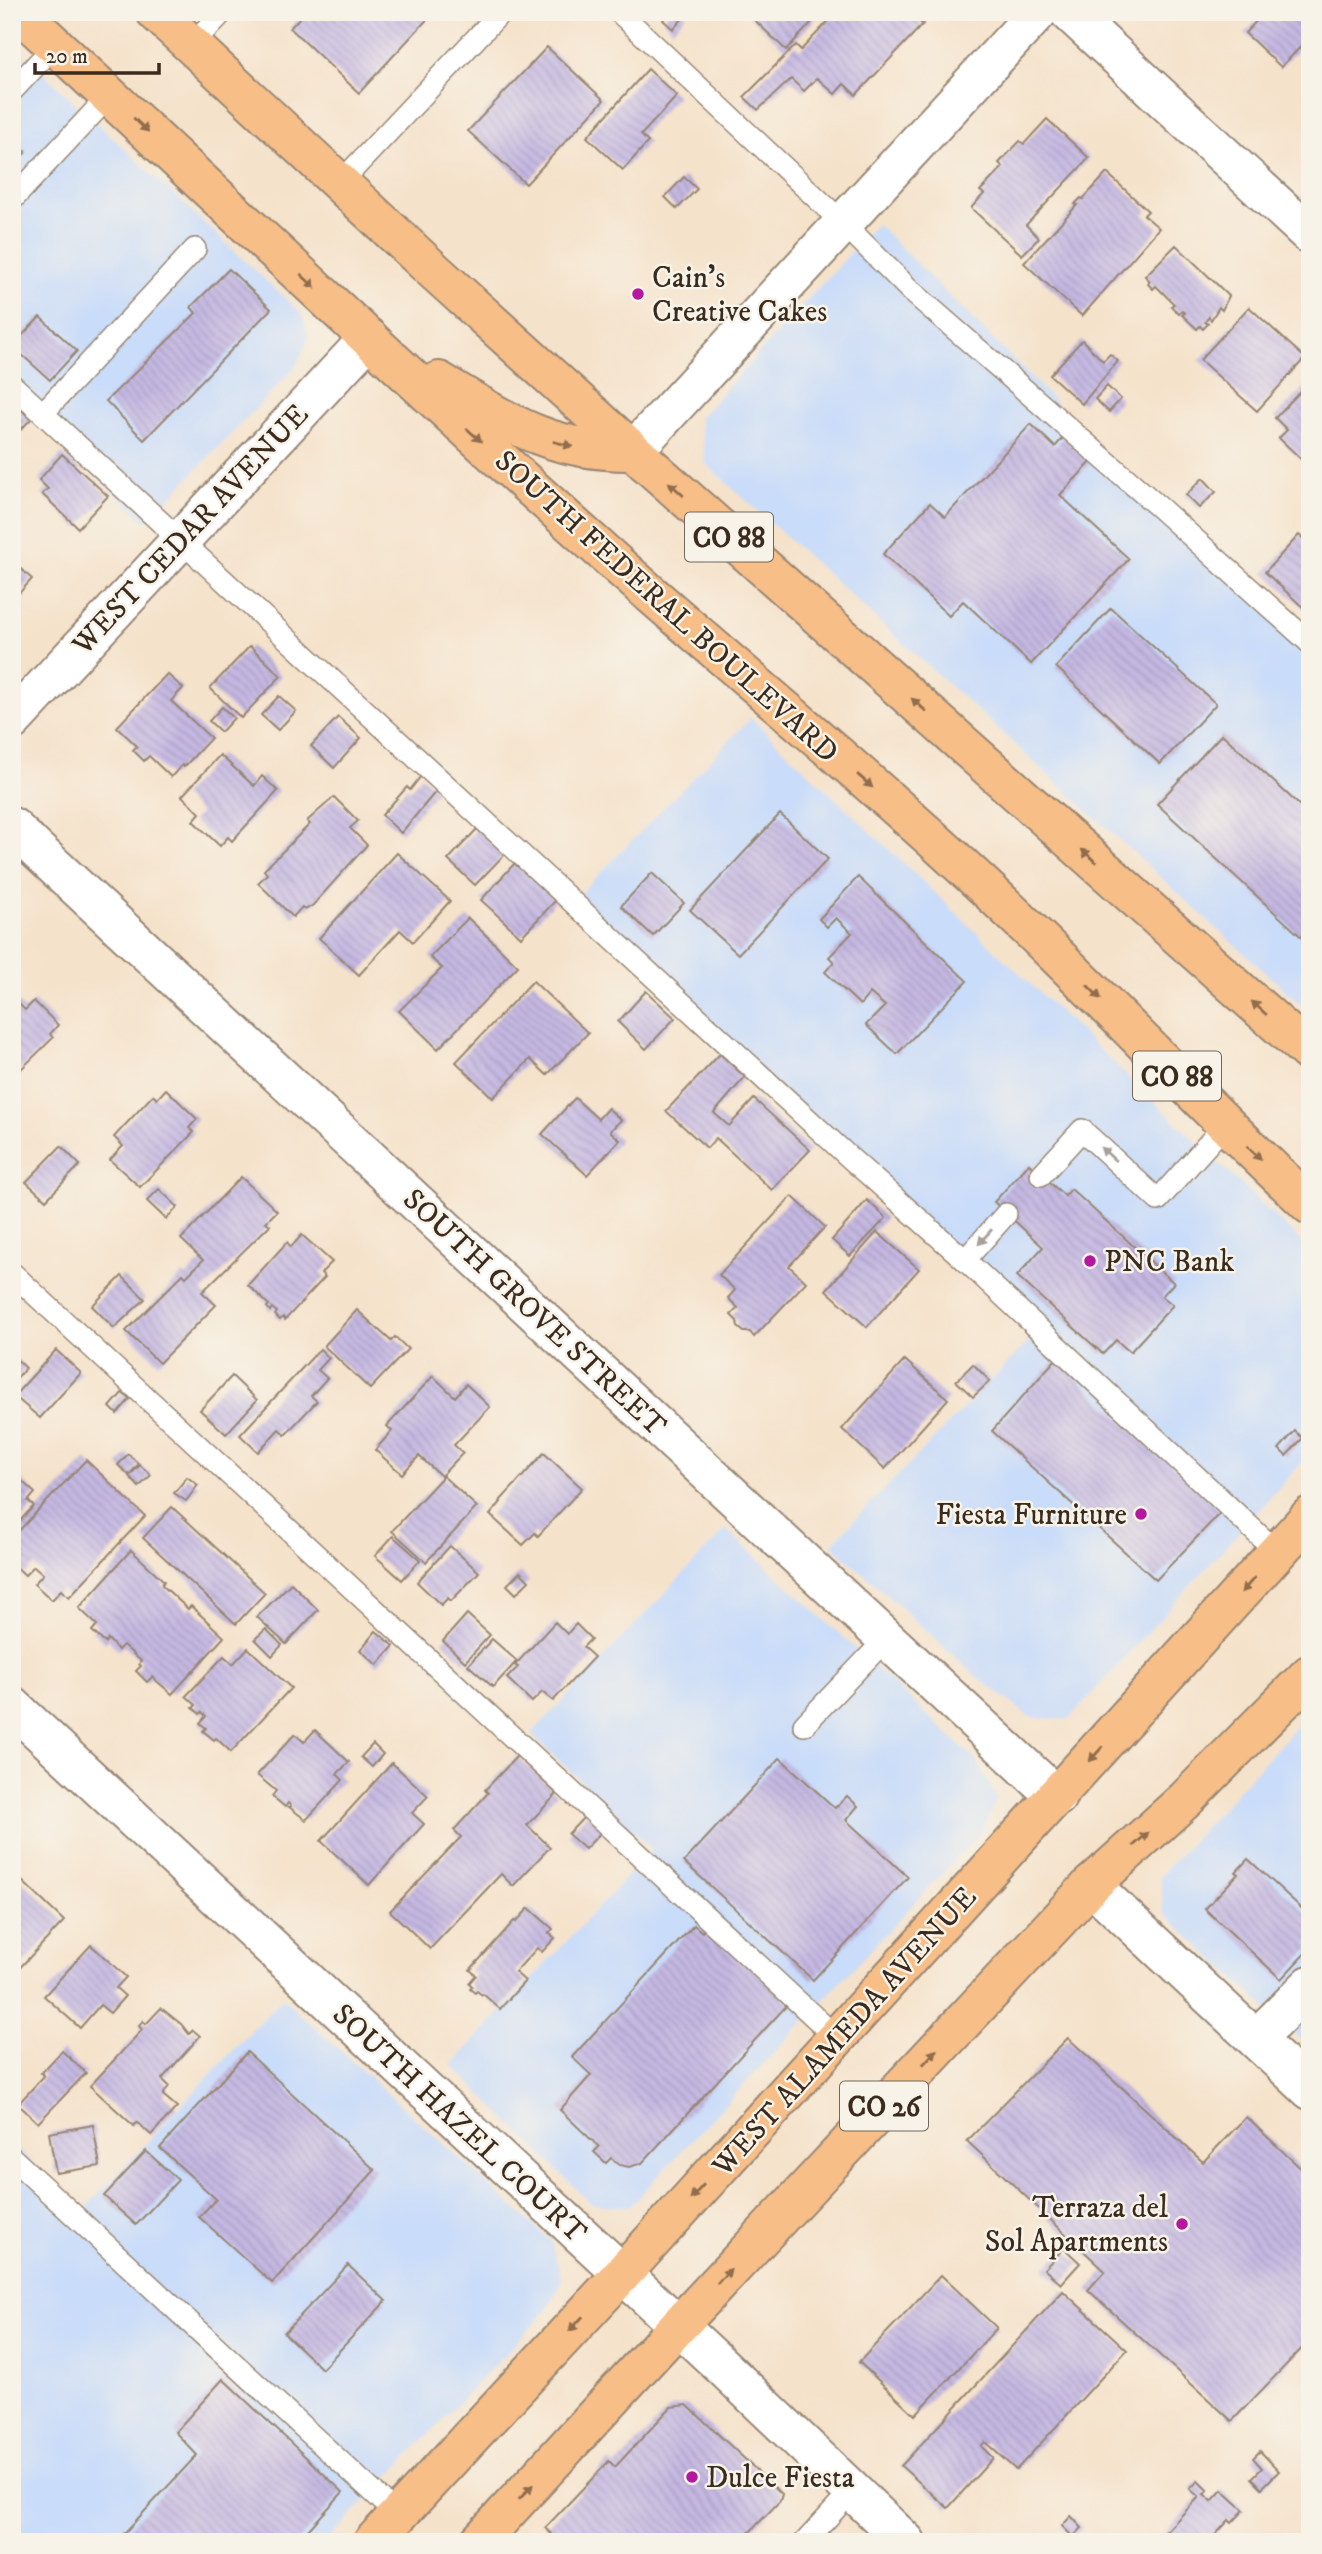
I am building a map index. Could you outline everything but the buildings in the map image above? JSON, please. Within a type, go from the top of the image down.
[{"type":"main road","name":"SOUTH FEDERAL BOULEVARD","points":[[19,12],[601,551],[961,864],[1071,969],[1225,1125],[1310,1205]]},
{"type":"main road","name":"CO 88","points":[[156,12],[633,451],[1310,1053]]},
{"type":"main road","points":[[371,340],[526,431],[556,443],[582,449],[633,451]]},
{"type":"main road","name":"WEST ALAMEDA AVENUE","points":[[385,2528],[622,2274],[1310,1516]]},
{"type":"main road","name":"CO 26","points":[[479,2542],[1091,1885],[1186,1799],[1310,1674]]},
{"type":"street","points":[[633,451],[1038,12]]},
{"type":"street","points":[[1069,12],[1310,235]]},
{"type":"street","name":"WEST CEDAR AVENUE","points":[[12,721],[371,340]]},
{"type":"street","name":"SOUTH GROVE STREET","points":[[12,827],[1057,1797]]},
{"type":"street","name":"SOUTH HAZEL COURT","points":[[12,1706],[906,2542]]},
{"type":"street","points":[[1091,1885],[1310,2090]]},
{"type":"street","points":[[1256,2039],[1310,1984]]},
{"type":"lane","points":[[191,45],[223,12]]},
{"type":"lane","points":[[340,183],[501,12]]},
{"type":"lane","points":[[619,12],[843,223],[910,290],[1310,643]]},
{"type":"lane","points":[[12,91],[55,45]]},
{"type":"lane","points":[[12,200],[109,96]]},
{"type":"lane","points":[[43,413],[195,249]]},
{"type":"lane","points":[[12,385],[850,1158],[965,1260],[1277,1552]]},
{"type":"lane","points":[[1041,1175],[1082,1130],[1158,1200],[1225,1125]]},
{"type":"lane","points":[[965,1260],[1006,1214]]},
{"type":"lane","points":[[12,1273],[837,2038]]},
{"type":"lane","points":[[804,1725],[887,1638]]},
{"type":"lane","points":[[12,2158],[385,2528]]},
{"type":"lane","points":[[805,2542],[852,2491]]},
{"type":"shaded area","points":[[12,44],[302,314],[309,337],[295,368],[146,522],[12,398]]},
{"type":"shaded area","points":[[877,224],[1310,656],[1310,1013],[706,464],[699,418]]},
{"type":"shaded area","points":[[751,718],[1310,1250],[1310,1454],[1068,1720],[1029,1717],[976,1676],[831,1544],[1034,1336],[577,897]]},
{"type":"shaded area","points":[[726,1529],[977,1761],[997,1799],[981,1832],[629,2207],[591,2204],[452,2065],[652,1849],[531,1734]]},
{"type":"shaded area","points":[[1310,1712],[1310,2049],[1164,1913],[1160,1876]]},
{"type":"shaded area","points":[[282,1998],[550,2240],[562,2279],[548,2309],[326,2542],[12,2542],[12,2144],[84,2210]]},
{"type":"place","name":"Cain's Creative Cakes","points":[[638,294]]},
{"type":"place","name":"PNC Bank","points":[[1090,1261]]},
{"type":"place","name":"Fiesta Furniture","points":[[1141,1514]]},
{"type":"place","name":"Terraza del Sol Apartments","points":[[1182,2224]]},
{"type":"place","name":"Dulce Fiesta","points":[[692,2477]]}]
